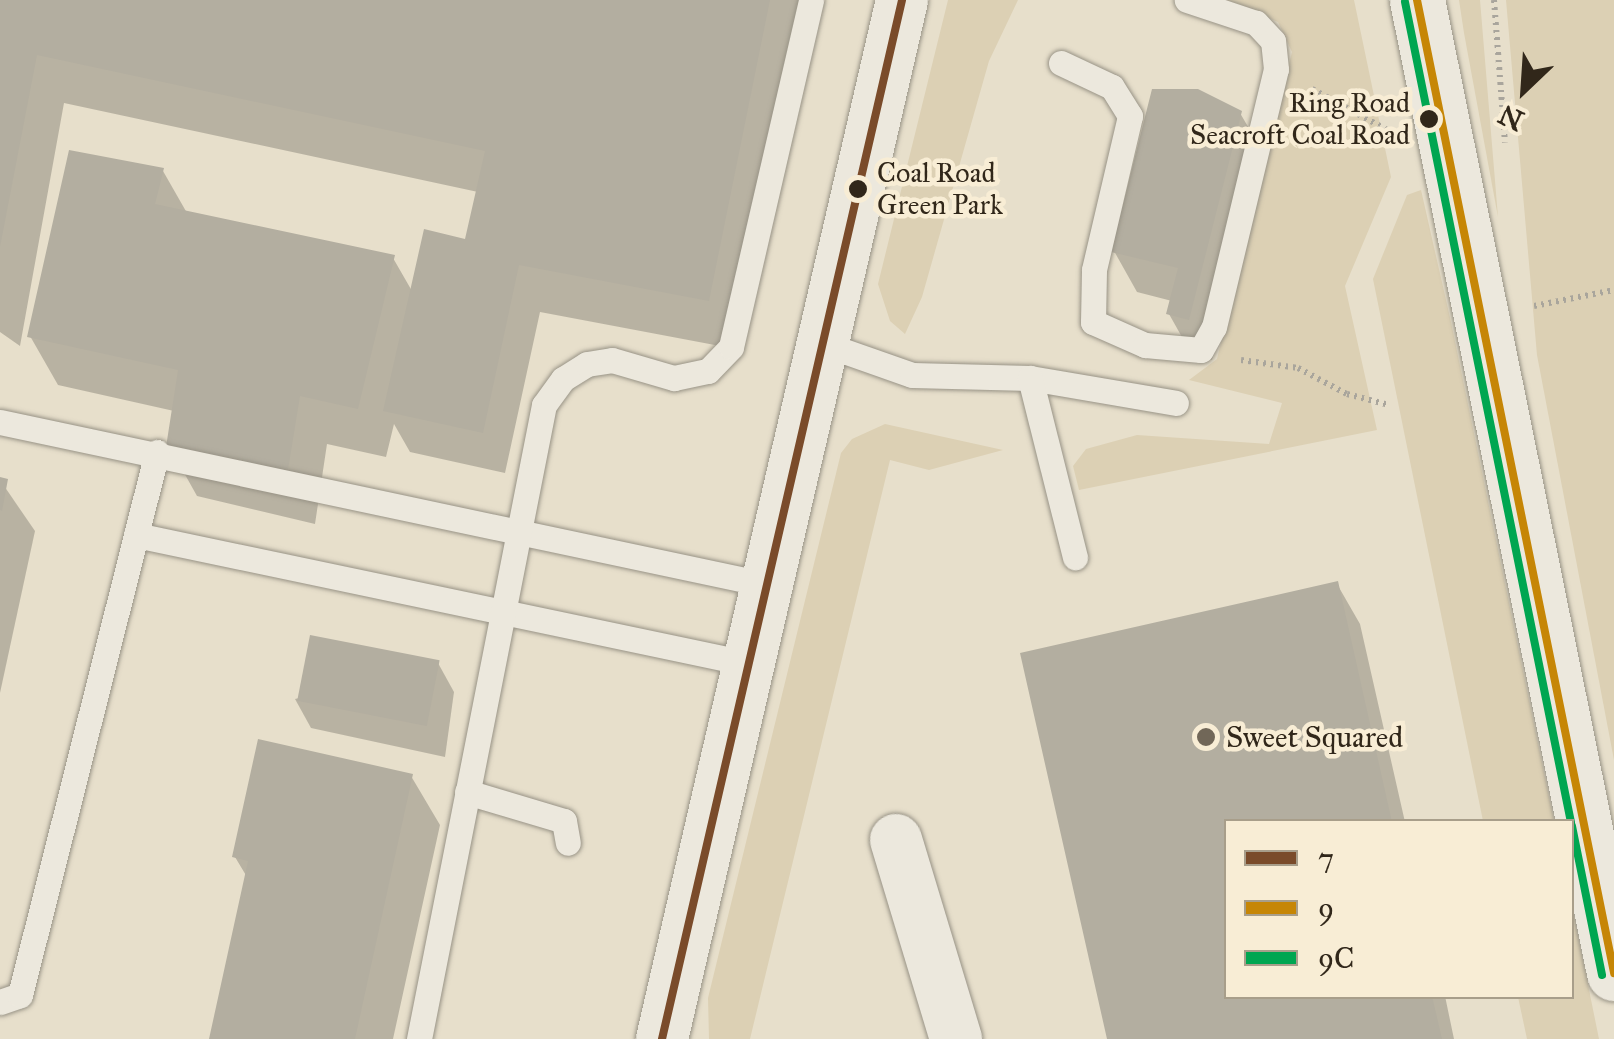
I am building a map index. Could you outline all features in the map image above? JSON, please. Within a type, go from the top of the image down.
[{"type":"main road","points":[[1418,0],[1614,973]]},
{"type":"street","points":[[662,1039],[902,0]]},
{"type":"street","points":[[896,840],[956,1039]]},
{"type":"lane","points":[[419,1039],[544,405],[563,378],[612,360],[674,378],[708,371],[731,347],[811,0]]},
{"type":"lane","points":[[1062,63],[1112,87],[1130,116],[1088,304],[1093,322],[1146,344],[1201,350],[1214,327],[1276,69],[1273,41],[1256,23],[1187,0]]},
{"type":"lane","points":[[824,344],[912,374],[1030,378],[1176,404]]},
{"type":"lane","points":[[1030,378],[1076,558]]},
{"type":"lane","points":[[0,422],[520,529],[636,561],[768,585]]},
{"type":"lane","points":[[0,1002],[20,995],[156,452]]},
{"type":"lane","points":[[136,535],[504,609],[751,664]]},
{"type":"lane","points":[[467,792],[564,821],[568,843]]},
{"type":"path","points":[[1494,0],[1506,155]]},
{"type":"path","points":[[1276,69],[1389,131],[1443,129]]},
{"type":"path","points":[[1518,310],[1614,290]]},
{"type":"path","points":[[1201,350],[1298,368],[1347,394],[1389,405]]},
{"type":"shaded area","points":[[948,0],[1018,0],[989,61],[922,297],[905,334],[890,321],[878,284]]},
{"type":"shaded area","points":[[1225,0],[1354,0],[1391,177],[1345,286],[1377,430],[1079,490],[1073,466],[1086,449],[1137,435],[1269,444],[1282,403],[1189,380],[1217,359],[1292,52],[1278,22]]},
{"type":"shaded area","points":[[1459,0],[1480,0],[1498,217],[1464,33]]},
{"type":"shaded area","points":[[1506,0],[1614,0],[1614,760],[1537,355]]},
{"type":"shaded area","points":[[1421,190],[1554,819],[1483,819],[1373,279],[1407,195]]},
{"type":"shaded area","points":[[885,424],[1003,450],[929,470],[890,460],[750,1039],[709,1039],[708,998],[841,453],[852,439]]},
{"type":"shaded area","points":[[1574,916],[1599,1039],[1527,1039],[1518,999],[1574,999]]},
{"type":"building","points":[[0,0],[770,0],[709,301],[519,265],[483,433],[383,411],[424,229],[465,239],[485,151],[37,55],[0,247]]},
{"type":"building","points":[[1152,89],[1198,89],[1242,111],[1189,320],[1166,314],[1178,268],[1111,252]]},
{"type":"building","points":[[69,150],[164,168],[155,204],[395,255],[358,409],[300,396],[287,476],[166,447],[178,370],[27,337]]},
{"type":"building","points":[[0,477],[8,479],[2,511],[0,510]]},
{"type":"building","name":"Sweet Squared","points":[[1338,581],[1391,819],[1224,819],[1224,999],[1433,999],[1442,1039],[1107,1039],[1020,653]]},
{"type":"building","points":[[310,635],[440,660],[427,726],[297,701]]},
{"type":"building","points":[[258,739],[413,774],[355,1039],[209,1039],[248,861],[232,857]]},
{"type":"transit line","name":"7","points":[[662,1039],[902,0]]},
{"type":"transit line","name":"9","points":[[1417,0],[1614,973]]},
{"type":"transit line","name":"9C","points":[[1405,2],[1570,819]]},
{"type":"transit line","name":"9C","points":[[1574,836],[1602,975]]},
{"type":"place","name":"Ring Road Seacroft Coal Road","points":[[1429,119]]},
{"type":"place","name":"Coal Road Green Park","points":[[858,189]]},
{"type":"place","name":"Sweet Squared","points":[[1206,737]]}]
